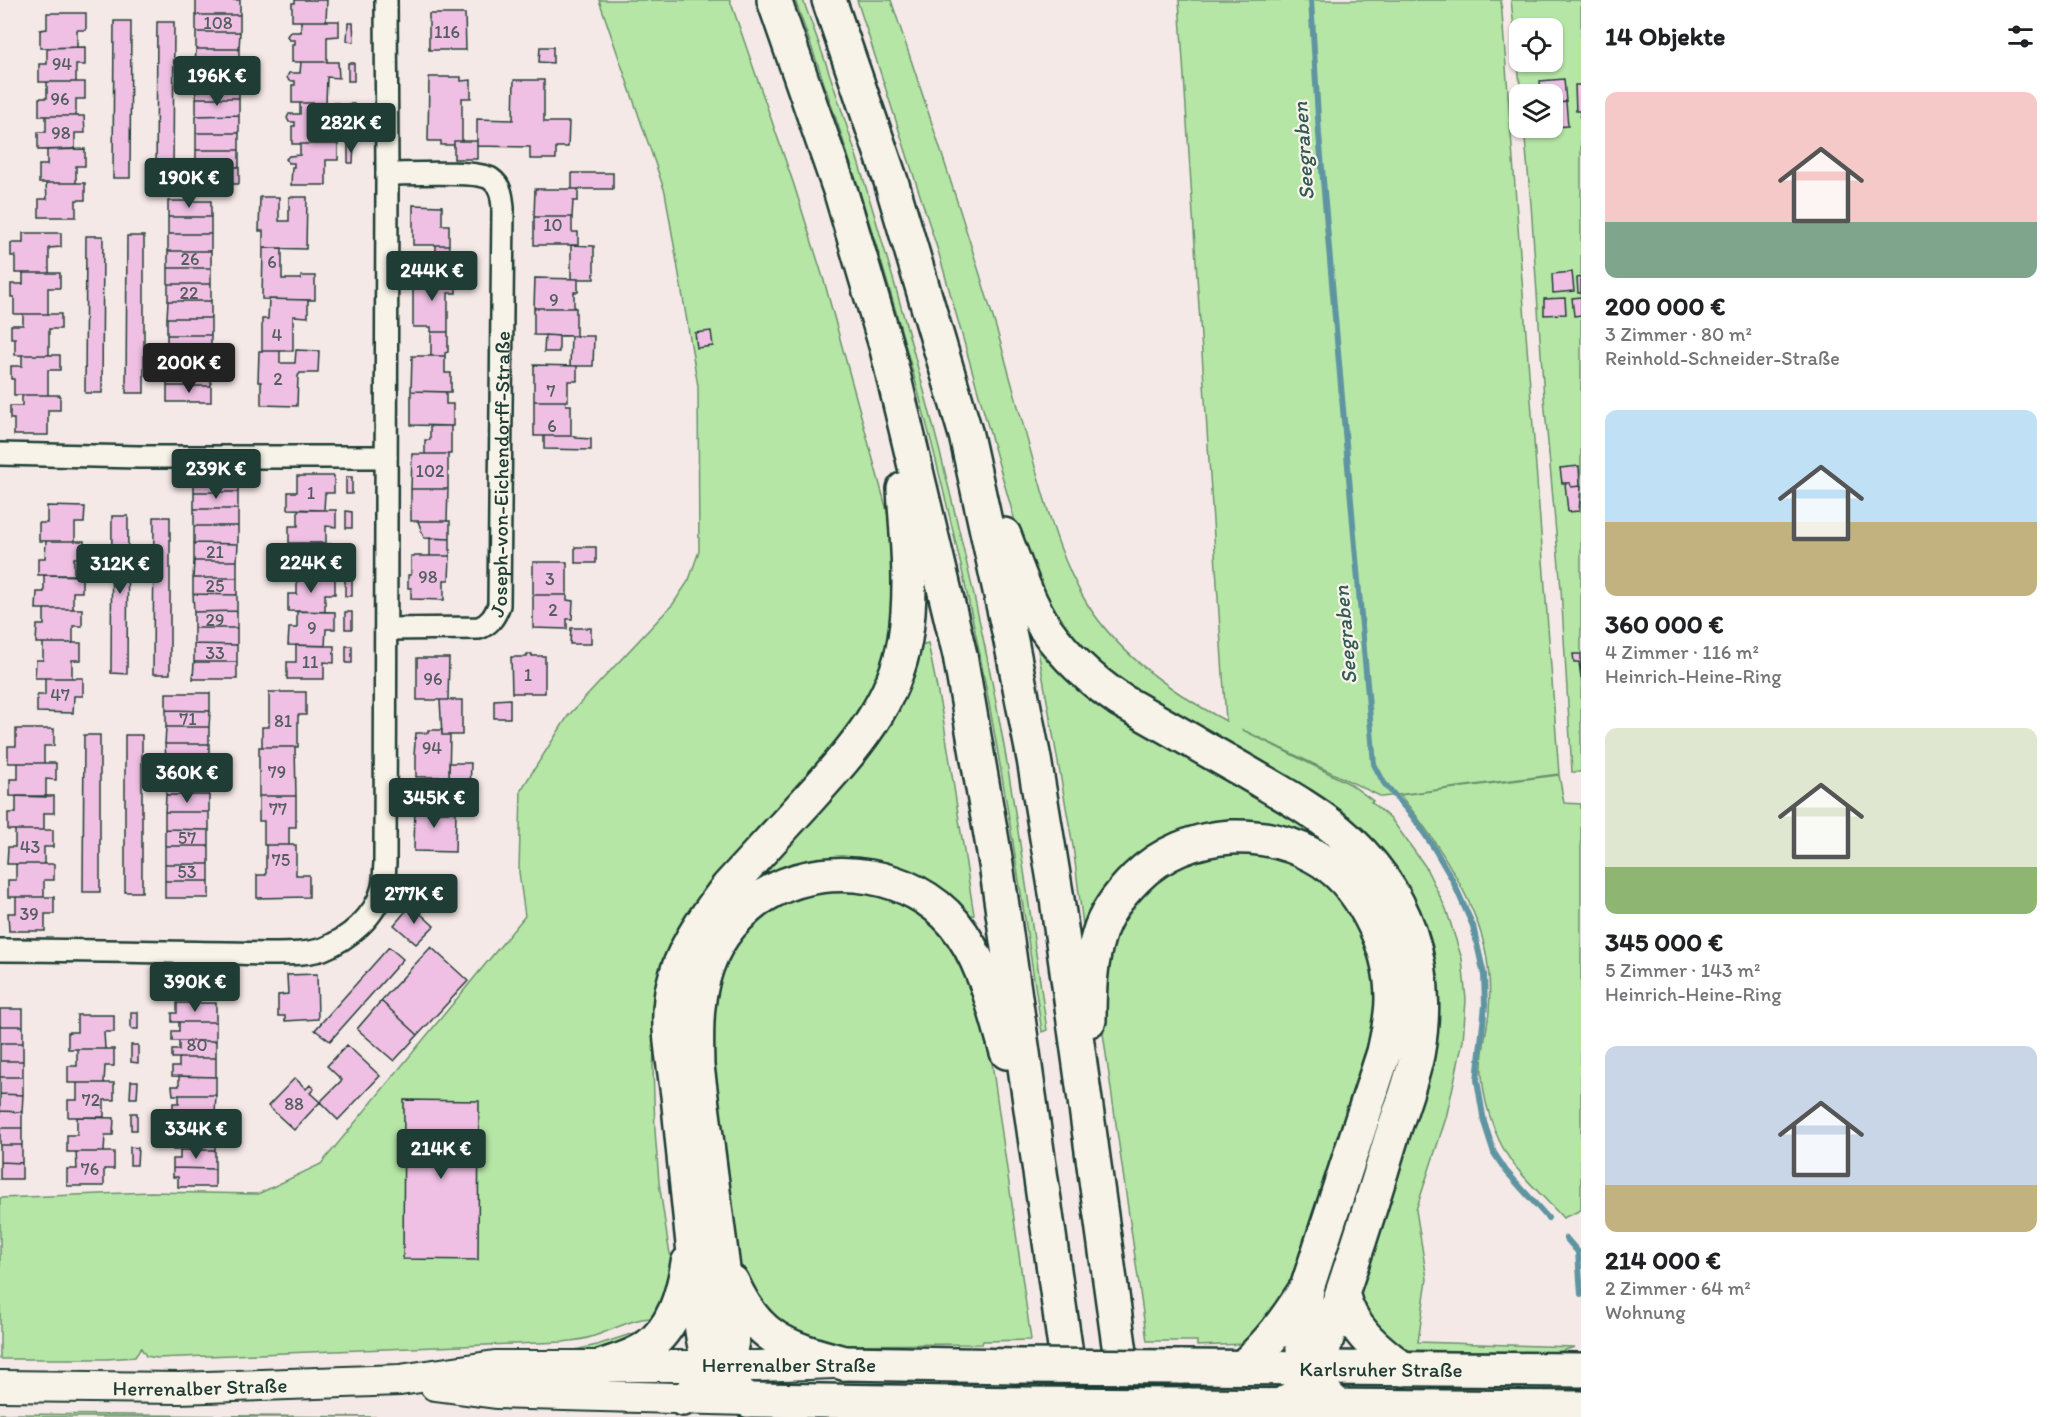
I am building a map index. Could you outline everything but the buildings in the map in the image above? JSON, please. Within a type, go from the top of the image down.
[{"type":"main road","points":[[774,0],[842,193],[888,349],[960,655],[996,864],[1075,1417]]},
{"type":"main road","points":[[829,0],[891,181],[966,435],[1009,630],[1034,759],[1057,899],[1129,1417]]},
{"type":"main road","points":[[748,1400],[718,1368],[704,1336],[670,1018],[671,999],[676,977],[695,935],[728,887],[854,749],[879,711],[898,668],[905,640],[909,607],[900,403]]},
{"type":"main road","points":[[966,435],[1030,598],[1046,628],[1064,650],[1099,685],[1120,700],[1289,797],[1339,831],[1371,865],[1386,885],[1408,927],[1416,949],[1423,1003],[1418,1050],[1365,1226],[1313,1373],[1299,1394],[1280,1406]]},
{"type":"main road","points":[[1089,1136],[1089,984],[1099,933],[1125,889],[1148,866],[1170,853],[1198,842],[1250,837],[1278,842],[1317,857],[1350,887],[1366,909],[1380,935],[1388,964],[1392,997],[1390,1024],[1384,1052],[1306,1288],[1302,1327],[1313,1373],[1339,1407]]},
{"type":"main road","points":[[683,1399],[708,1384],[731,1350],[732,1339],[697,1066],[696,1021],[700,986],[712,954],[728,929],[749,907],[773,890],[799,880],[858,875],[886,880],[909,888],[932,902],[953,922],[973,950],[987,984],[1038,1152]]},
{"type":"main road","points":[[603,1366],[647,1347],[663,1330],[681,1297],[692,1240]]},
{"type":"main road","points":[[724,1264],[741,1303],[755,1322],[767,1333],[783,1343],[808,1353],[844,1363]]},
{"type":"main road","points":[[1243,1367],[1279,1330],[1306,1288]]},
{"type":"main road","points":[[1342,1293],[1346,1309],[1365,1338],[1403,1370]]},
{"type":"main road","name":"Herrenalber Straße","points":[[0,1386],[179,1388],[399,1380],[495,1366],[718,1368],[844,1363],[1180,1367]]},
{"type":"main road","name":"Karlsruher Straße","points":[[1180,1367],[1243,1367],[1313,1373],[1578,1367]]},
{"type":"main road","name":"Herrenalber Straße","points":[[399,1380],[496,1393],[683,1399],[1187,1406]]},
{"type":"main road","name":"Karlsruher Straße","points":[[1187,1406],[1571,1411]]},
{"type":"street","points":[[0,950],[299,952],[321,950],[341,940],[360,926],[372,912],[382,891],[385,863],[386,0]]},
{"type":"street","name":"Joseph-von-Eichendorff-Straße","points":[[386,629],[479,628],[495,616],[499,606],[503,220],[501,193],[497,184],[489,177],[466,174],[387,174]]},
{"type":"street","points":[[0,454],[139,457],[386,457]]},
{"type":"green space","points":[[599,0],[730,0],[794,185],[825,284],[886,507],[901,575],[881,684],[656,1022],[653,1066],[655,1131],[659,1182],[673,1269],[655,1318],[639,1320],[588,1338],[563,1342],[157,1358],[146,1356],[141,1348],[135,1357],[0,1359],[0,1198],[150,1192],[258,1194],[321,1164],[525,916],[519,872],[521,790],[568,716],[673,604],[689,580],[699,551],[698,386],[665,192]]},
{"type":"green space","points":[[795,0],[803,0],[864,180],[910,338],[960,534],[1008,769],[1047,1030],[1042,1032],[994,731],[975,631],[939,471],[873,234]]},
{"type":"green space","points":[[857,0],[891,0],[974,255],[1053,527],[1078,588],[1099,621],[1130,655],[1167,685],[1226,721],[1179,0],[1501,0],[1509,107],[1509,138],[1511,138],[1559,774],[1382,797],[1241,729],[1350,784],[1373,801],[1371,802],[1392,820],[1425,866],[1446,909],[1462,959],[1466,1000],[1463,1041],[1446,1118],[1416,1210],[1427,1279],[1418,1342],[1575,1347],[1558,1352],[1399,1350],[1388,1345],[1355,1294],[1429,1055],[1404,892],[1129,693],[1054,621],[1028,567],[939,254]]},
{"type":"green space","points":[[1511,0],[1581,0],[1581,772],[1572,772],[1561,589],[1544,398],[1525,138],[1563,138],[1563,84],[1520,84],[1519,72],[1563,72],[1563,18],[1513,18]]},
{"type":"green space","points":[[1034,628],[1074,675],[1107,703],[1303,817],[1354,863],[1375,889],[1392,916],[1404,945],[1412,977],[1414,1010],[1410,1046],[1396,1099],[1326,1316],[1318,1313],[1394,1080],[1404,1039],[1407,1011],[1406,982],[1403,961],[1396,942],[1371,897],[1357,879],[1324,851],[1284,834],[1237,828],[1196,830],[1169,840],[1143,856],[1111,887],[1084,933],[1073,846]]},
{"type":"green space","points":[[928,643],[944,724],[974,915],[966,917],[844,861],[704,953],[703,942],[889,713],[921,645]]},
{"type":"green space","points":[[1559,775],[1564,803],[1581,804],[1581,1210],[1563,1218],[1511,1161],[1494,1128],[1486,1103],[1482,1078],[1490,995],[1484,945],[1477,922],[1456,876],[1428,832],[1400,795]]},
{"type":"green space","points":[[1233,849],[1302,864],[1341,894],[1374,958],[1376,1005],[1371,1042],[1281,1312],[1243,1344],[1197,1346],[1197,1341],[1147,1341],[1101,1019],[1107,949],[1139,890],[1181,862]]},
{"type":"green space","points":[[854,889],[881,892],[920,910],[950,937],[985,1013],[1031,1340],[983,1341],[982,1344],[818,1345],[789,1338],[741,1285],[709,1039],[719,972],[745,929],[778,904],[816,892]]},
{"type":"green space","points":[[643,1330],[614,1353],[557,1354],[597,1345]]},
{"type":"green space","points":[[0,1414],[388,1417],[0,1417]]},
{"type":"waterway","name":"Seegraben","points":[[1311,0],[1319,134],[1374,764],[1384,783],[1414,818],[1434,848],[1452,879],[1473,926],[1484,975],[1485,1005],[1477,1080],[1484,1122],[1494,1153],[1506,1171],[1548,1218]]},
{"type":"waterway","name":"Seegraben","points":[[1566,1238],[1578,1252],[1581,1294]]}]
